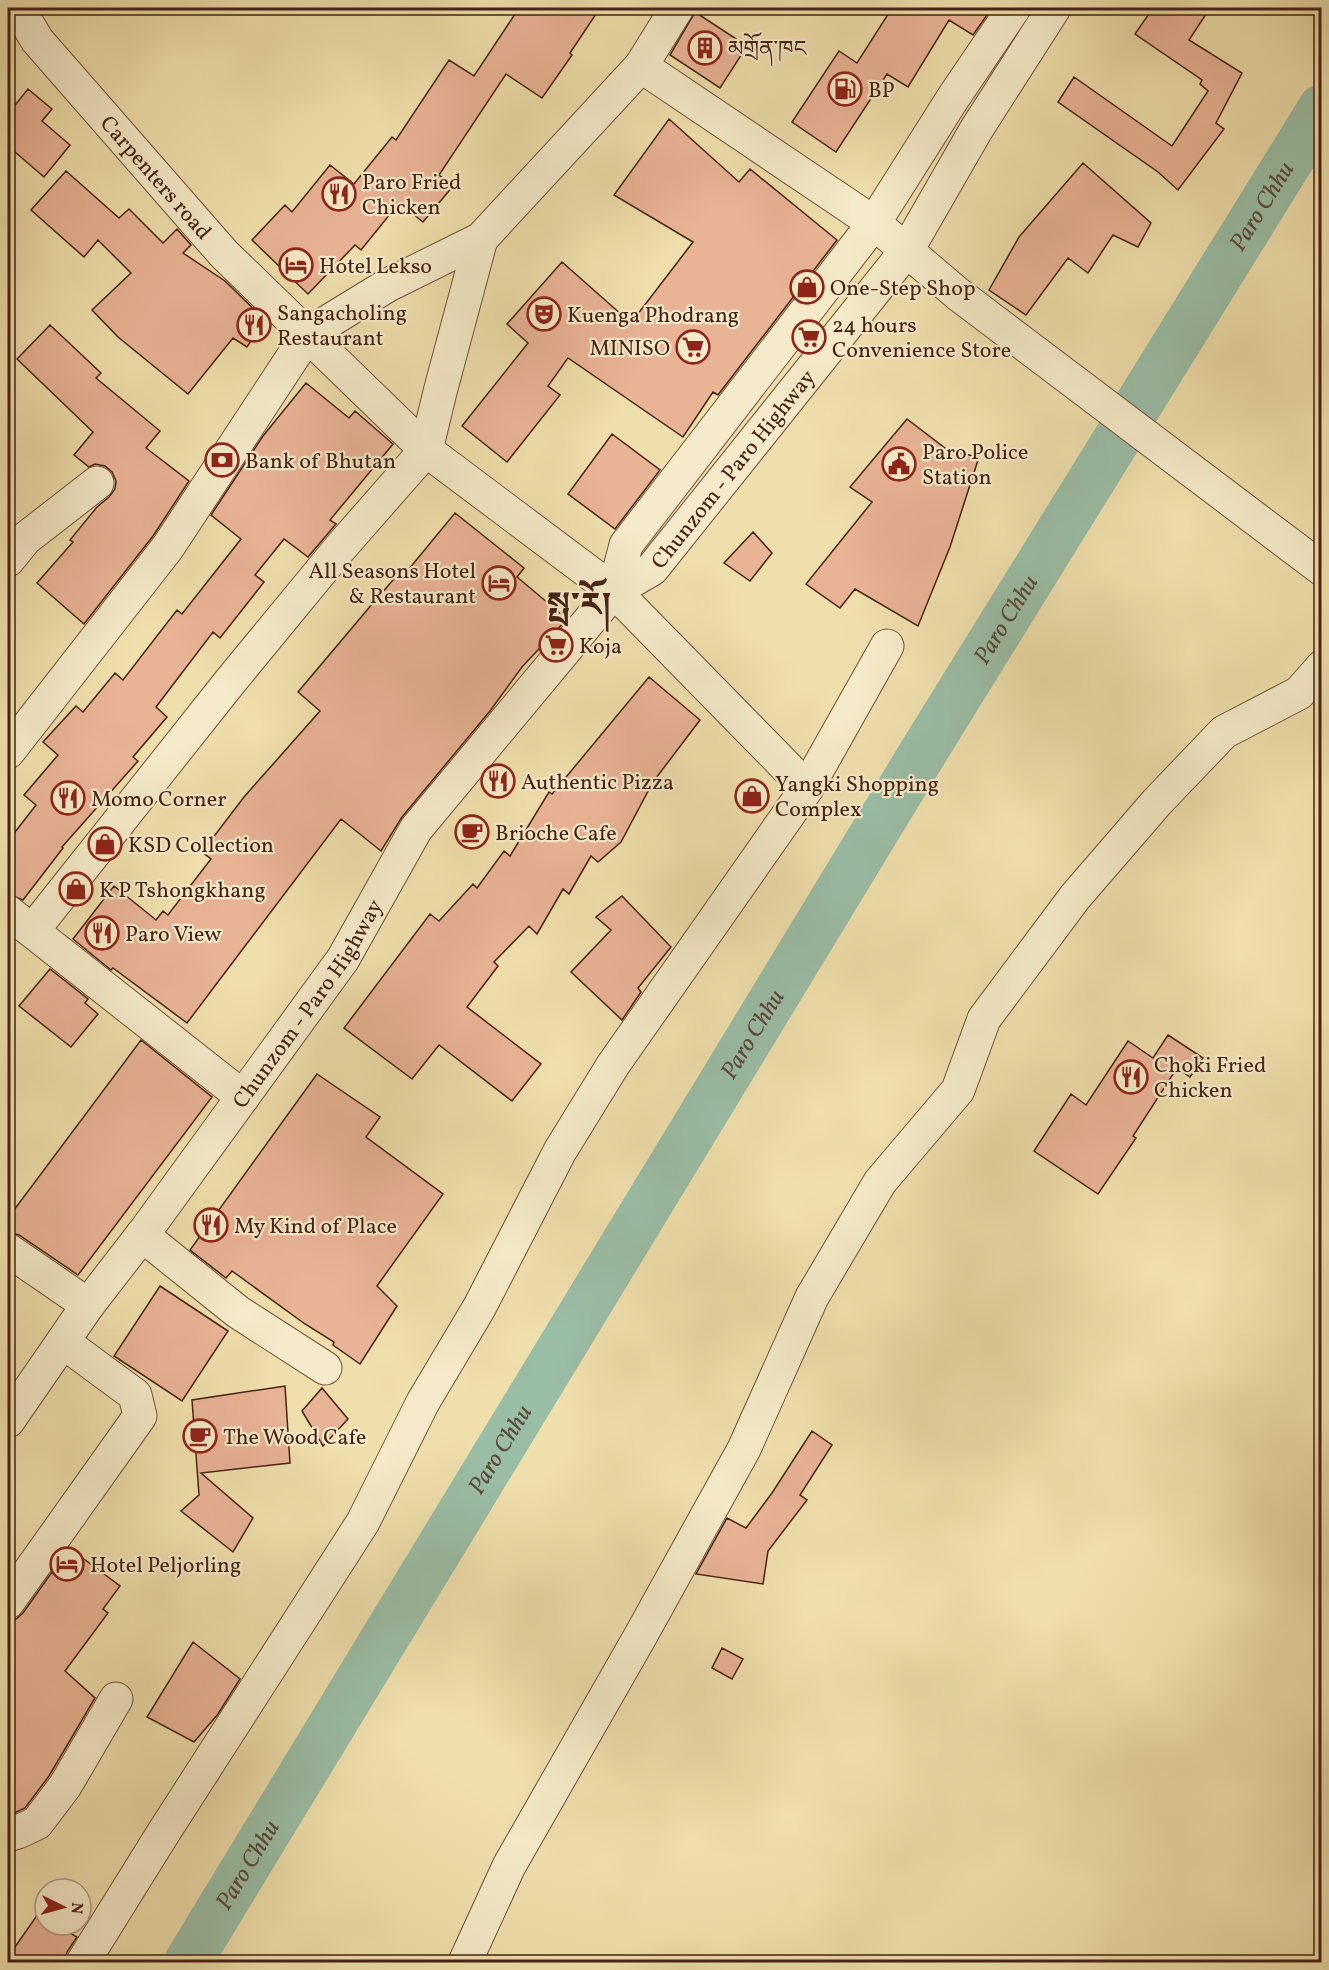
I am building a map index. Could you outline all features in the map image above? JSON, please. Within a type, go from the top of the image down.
[{"type":"street","name":"Carpenters road","points":[[18,8],[37,40],[224,254],[426,450],[614,591],[807,788]]},
{"type":"street","points":[[8,753],[168,547],[308,334],[388,285],[481,239],[641,66],[677,8]]},
{"type":"street","name":"Chunzom - Paro Highway","points":[[614,591],[626,545],[874,223],[952,98],[1014,8]]},
{"type":"street","name":"Chunzom - Paro Highway","points":[[8,1421],[88,1305],[142,1235],[343,959],[416,829],[614,591],[652,569],[907,250],[976,130],[1054,8]]},
{"type":"street","points":[[641,66],[874,223],[958,294],[1322,569]]},
{"type":"street","points":[[243,1096],[20,921],[251,656],[340,548],[426,450],[481,239]]},
{"type":"street","points":[[8,560],[25,539],[97,483]]},
{"type":"street","points":[[83,1962],[363,1522],[423,1402],[479,1308],[560,1151],[620,1056],[807,788],[887,646]]},
{"type":"street","points":[[465,1962],[509,1866],[744,1449],[812,1297],[880,1182],[958,1090],[984,1019],[1075,897],[1157,802],[1224,732],[1299,693],[1322,668]]},
{"type":"street","points":[[142,1235],[238,1312],[325,1368]]},
{"type":"street","points":[[8,1250],[88,1305]]},
{"type":"street","points":[[8,1602],[140,1416],[135,1395],[63,1342]]},
{"type":"street","points":[[8,1835],[37,1823],[64,1786],[116,1700]]},
{"type":"building","points":[[519,8],[600,8],[570,53],[572,55],[542,98],[506,74],[439,175],[453,186],[423,222],[399,203],[361,250],[355,245],[308,294],[252,240],[285,205],[292,212],[330,165],[354,184],[392,137],[396,140],[449,60],[474,76]]},
{"type":"building","points":[[892,8],[992,8],[973,35],[949,20],[908,87],[887,74],[836,152],[792,122],[839,51],[857,63]]},
{"type":"building","points":[[1153,8],[1210,8],[1189,40],[1242,73],[1216,123],[1224,129],[1178,190],[1158,172],[1058,102],[1074,77],[1172,146],[1208,91],[1200,84],[1202,80],[1135,34]]},
{"type":"building","name":"མགྲོན་ཁང","points":[[695,12],[747,46],[720,88],[670,55]]},
{"type":"building","points":[[28,89],[52,109],[42,121],[70,145],[44,177],[8,146],[8,114]]},
{"type":"building","points":[[669,119],[739,182],[750,169],[837,240],[718,395],[713,392],[683,437],[568,358],[548,386],[560,395],[507,462],[462,426],[528,343],[507,324],[562,262],[631,323],[693,242],[614,195]]},
{"type":"building","points":[[1083,163],[1151,223],[1138,247],[1113,235],[1088,273],[1068,258],[1026,315],[989,290],[1019,237]]},
{"type":"building","points":[[66,171],[119,218],[129,209],[163,243],[177,229],[191,245],[183,253],[225,281],[265,320],[247,347],[233,338],[188,394],[118,337],[92,310],[131,273],[98,240],[84,257],[31,210]]},
{"type":"building","points":[[50,325],[101,373],[96,378],[160,431],[146,448],[189,481],[153,536],[84,624],[37,583],[73,542],[70,540],[97,507],[109,497],[115,489],[116,481],[112,472],[105,466],[95,464],[89,467],[74,455],[93,432],[17,359]]},
{"type":"building","points":[[306,383],[349,418],[355,411],[393,444],[330,520],[336,524],[308,557],[284,539],[255,575],[264,582],[220,638],[213,632],[156,707],[167,717],[133,757],[138,761],[62,847],[23,900],[8,894],[8,841],[36,805],[24,795],[58,755],[43,742],[76,706],[83,712],[115,673],[123,680],[177,610],[182,614],[241,539],[211,515],[263,436]]},
{"type":"building","points":[[907,419],[949,451],[979,457],[950,547],[918,626],[855,589],[840,608],[806,584],[872,502],[850,487]]},
{"type":"building","points":[[612,434],[660,470],[615,529],[568,494]]},
{"type":"building","points":[[455,513],[524,568],[517,577],[567,619],[522,667],[490,711],[402,817],[381,851],[341,819],[187,1023],[113,968],[111,970],[73,939],[114,886],[156,920],[163,911],[168,915],[211,859],[202,852],[244,797],[320,711],[298,692],[400,572],[404,575]]},
{"type":"building","points":[[753,532],[772,553],[750,581],[724,563]]},
{"type":"building","points":[[649,677],[700,720],[653,782],[621,842],[598,862],[591,856],[569,894],[563,889],[537,934],[529,926],[494,962],[498,966],[467,1007],[541,1064],[512,1101],[439,1045],[412,1079],[344,1028],[430,914],[439,921],[473,884],[477,888],[504,851],[510,856],[549,792],[552,794]]},
{"type":"building","points":[[622,896],[671,947],[638,988],[641,992],[622,1020],[571,972],[611,930],[596,917]]},
{"type":"building","points":[[50,969],[88,999],[85,1003],[98,1014],[71,1047],[19,1006]]},
{"type":"building","points":[[1168,1035],[1203,1058],[1190,1077],[1177,1068],[1133,1136],[1136,1138],[1098,1194],[1034,1151],[1071,1094],[1086,1105],[1128,1041],[1153,1058]]},
{"type":"building","points":[[141,1040],[212,1097],[78,1275],[19,1235],[8,1232],[8,1218]]},
{"type":"building","points":[[317,1074],[380,1117],[366,1137],[443,1194],[377,1286],[397,1306],[360,1364],[333,1345],[334,1342],[232,1271],[226,1278],[190,1250]]},
{"type":"building","points":[[160,1286],[228,1331],[182,1401],[114,1356]]},
{"type":"building","points":[[285,1386],[290,1463],[201,1473],[253,1518],[233,1552],[181,1511],[199,1495],[192,1400]]},
{"type":"building","points":[[322,1388],[348,1419],[323,1446],[302,1411]]},
{"type":"building","points":[[812,1431],[832,1445],[800,1495],[807,1500],[768,1551],[763,1584],[696,1574],[727,1518],[746,1528],[772,1493]]},
{"type":"building","points":[[69,1548],[120,1586],[103,1609],[108,1613],[65,1671],[95,1698],[49,1776],[25,1808],[8,1816],[8,1621],[16,1619],[23,1613]]},
{"type":"building","points":[[193,1642],[240,1679],[218,1714],[194,1742],[147,1717]]},
{"type":"building","points":[[722,1648],[743,1659],[732,1679],[712,1668]]},
{"type":"building","points":[[33,1921],[33,1937],[77,1937],[67,1952],[64,1962],[8,1962],[8,1957]]},
{"type":"waterway","name":"Paro Chhu","points":[[188,1962],[927,746],[1322,108]]},
{"type":"place","name":"མགྲོན་ཁང","points":[[705,48]]},
{"type":"place","name":"BP","points":[[845,89]]},
{"type":"place","name":"Paro Fried Chicken","points":[[339,194]]},
{"type":"place","name":"Hotel Lekso","points":[[296,265]]},
{"type":"place","name":"One-Step Shop","points":[[807,287]]},
{"type":"place","name":"Kuenga Phodrang","points":[[544,314]]},
{"type":"place","name":"Sangacholing Restaurant","points":[[254,325]]},
{"type":"place","name":"24 hours Convenience Store","points":[[809,337]]},
{"type":"place","name":"MINISO","points":[[693,347]]},
{"type":"place","name":"Bank of Bhutan","points":[[222,460]]},
{"type":"place","name":"Paro Police Station","points":[[899,464]]},
{"type":"place","name":"All Seasons Hotel & Restaurant","points":[[499,583]]},
{"type":"place","name":"Koja","points":[[556,645]]},
{"type":"place","name":"Authentic Pizza","points":[[498,781]]},
{"type":"place","name":"Yangki Shopping Complex","points":[[752,796]]},
{"type":"place","name":"Momo Corner","points":[[68,798]]},
{"type":"place","name":"Brioche Cafe","points":[[472,832]]},
{"type":"place","name":"KSD Collection","points":[[105,844]]},
{"type":"place","name":"K P Tshongkhang","points":[[76,889]]},
{"type":"place","name":"Paro View","points":[[102,933]]},
{"type":"place","name":"Choki Fried Chicken","points":[[1131,1077]]},
{"type":"place","name":"My Kind of Place","points":[[211,1225]]},
{"type":"place","name":"The Wood Cafe","points":[[200,1436]]},
{"type":"place","name":"Hotel Peljorling","points":[[67,1564]]},
{"type":"district","name":"སྤ་རོ།","points":[[579,604]]}]
